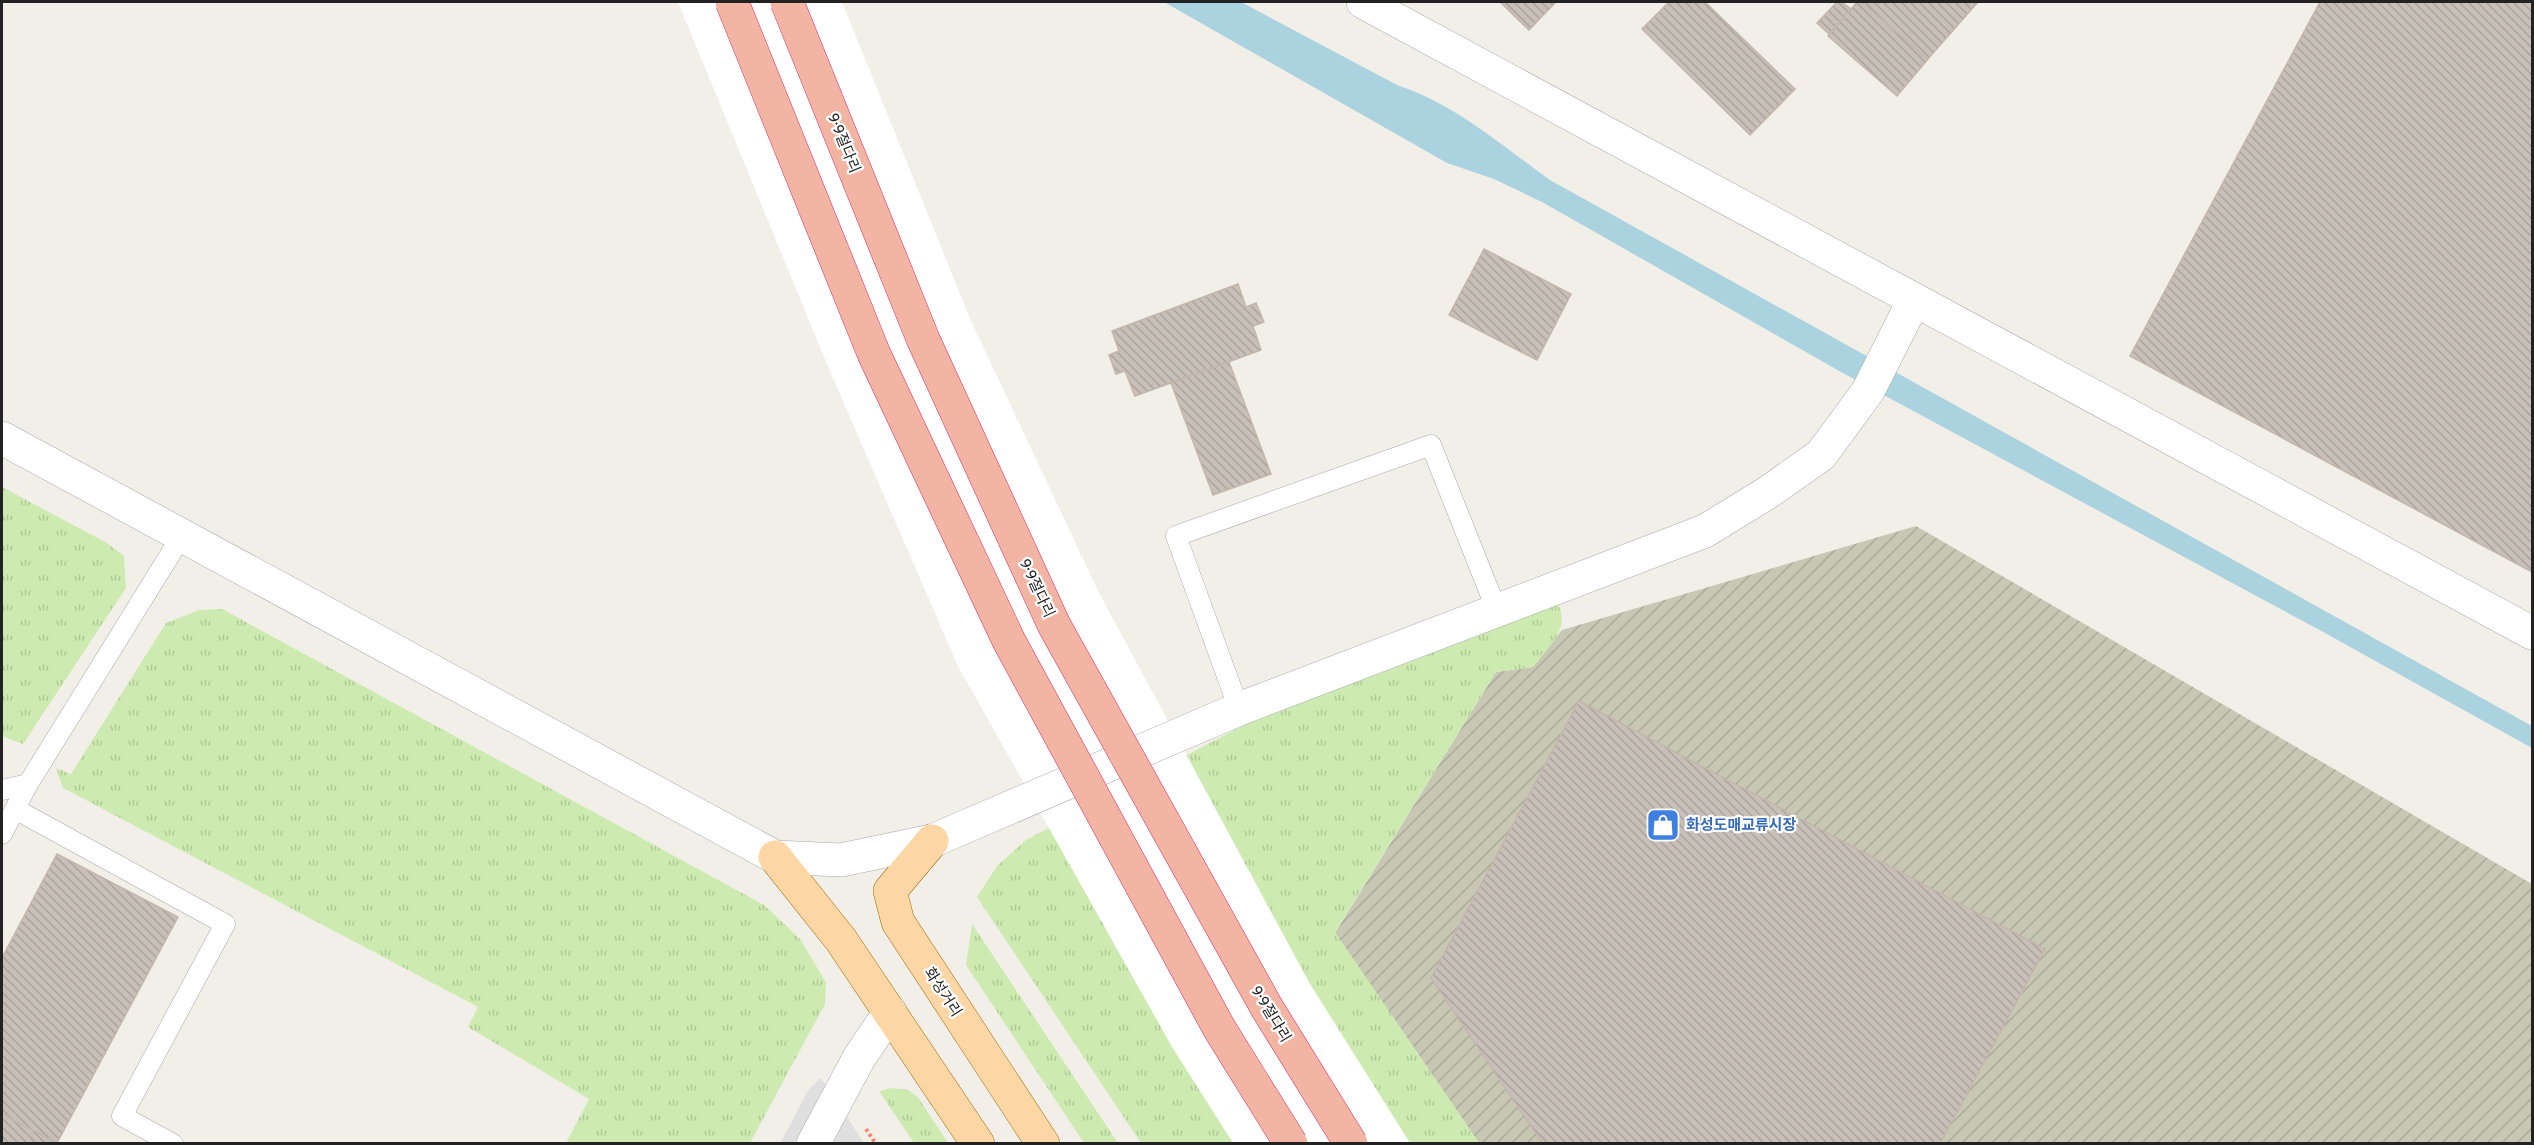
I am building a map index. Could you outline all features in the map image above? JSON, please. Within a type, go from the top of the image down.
[{"type":"highway","points":[[732,2],[874,354],[1009,641],[1219,1028],[1291,1143]]},
{"type":"highway","name":"9·9절다리","points":[[787,2],[923,339],[1054,625],[1266,1008],[1351,1143]]},
{"type":"main road","name":"화성거리","points":[[932,841],[890,891],[898,922],[1043,1143]]},
{"type":"main road","points":[[775,857],[841,940],[978,1143]]},
{"type":"street","points":[[1363,2],[2532,633]]},
{"type":"street","points":[[2,438],[775,857],[841,860],[932,841],[1239,710],[1705,531],[1767,494],[1821,455],[1868,391],[1914,300]]},
{"type":"street","points":[[813,1143],[859,1058],[891,1012]]},
{"type":"lane","points":[[1239,710],[1176,536],[1431,446],[1497,611]]},
{"type":"lane","points":[[2,834],[28,784],[181,537]]},
{"type":"lane","points":[[2,790],[28,784]]},
{"type":"lane","points":[[15,809],[225,924],[122,1116],[173,1143]]},
{"type":"shaded area","points":[[1916,526],[2532,884],[2532,1143],[1479,1143],[1335,933],[1496,672],[1533,667],[1562,630]]},
{"type":"shaded area","points":[[821,1078],[864,1143],[780,1144],[809,1089]]},
{"type":"green space","points":[[2,487],[105,542],[124,556],[126,588],[23,744],[2,736]]},
{"type":"green space","points":[[1549,603],[1558,604],[1561,613],[1562,622],[1556,638],[1533,667],[1496,672],[1335,932],[1479,1143],[1141,1143],[977,897],[997,866],[1026,840],[1240,727]]},
{"type":"green space","points":[[222,609],[764,905],[801,940],[826,983],[825,1004],[750,1143],[566,1143],[589,1099],[468,1027],[478,1007],[63,788],[56,768],[71,774],[166,623],[199,610]]},
{"type":"green space","points":[[972,924],[1118,1143],[1084,1143],[966,965]]},
{"type":"green space","points":[[892,1088],[908,1090],[917,1096],[948,1143],[914,1143],[879,1091]]},
{"type":"water","points":[[1164,2],[1241,2],[1397,85],[1438,103],[1477,127],[1550,180],[2532,726],[2532,748],[2325,633],[1841,372],[1542,202],[1494,179],[1447,163]]},
{"type":"pier","points":[[678,2],[842,2],[971,321],[1099,593],[1310,984],[1410,1143],[1233,1143],[1172,1047],[958,666],[829,369]]},
{"type":"building","points":[[1500,2],[1556,2],[1529,30]]},
{"type":"building","points":[[1669,2],[1705,2],[1795,89],[1750,135],[1642,29]]},
{"type":"building","points":[[1837,2],[1842,2],[1851,9],[1829,34],[1817,23]]},
{"type":"building","points":[[1857,2],[1861,2],[1928,59],[1897,96],[1828,36]]},
{"type":"building","points":[[1861,2],[1978,2],[1928,59]]},
{"type":"building","points":[[2320,2],[2532,2],[2532,572],[2130,356]]},
{"type":"building","points":[[1484,249],[1571,294],[1537,360],[1449,315]]},
{"type":"building","points":[[1238,284],[1246,307],[1256,303],[1264,322],[1253,326],[1261,350],[1135,396],[1125,371],[1116,374],[1109,355],[1119,351],[1112,331]]},
{"type":"building","points":[[1229,362],[1271,474],[1213,495],[1171,383]]},
{"type":"building","name":"화성도매교류시장","points":[[1579,701],[2045,949],[1940,1144],[1543,1144],[1431,978]]},
{"type":"building","points":[[57,854],[178,917],[57,1143],[2,1114],[2,958]]},
{"type":"building","points":[[2,1114],[57,1143],[57,1144],[2,1144]]},
{"type":"place","name":"화성도매교류시장","points":[[1663,825]]}]
